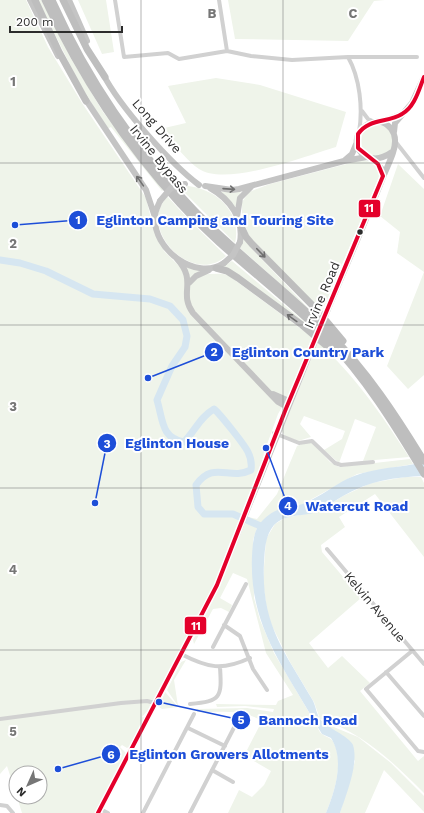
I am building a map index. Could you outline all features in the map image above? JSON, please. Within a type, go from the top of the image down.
[{"type":"highway","points":[[36,0],[59,52],[86,101]]},
{"type":"highway","name":"Irvine Bypass","points":[[45,0],[66,44],[90,85],[112,120],[149,168],[181,205],[218,243],[328,335]]},
{"type":"highway","name":"Irvine Bypass","points":[[52,0],[74,45],[100,89],[139,146],[169,183],[222,238],[328,335]]},
{"type":"highway","points":[[63,0],[87,49],[104,77]]},
{"type":"highway","points":[[238,219],[246,237],[317,310],[357,358],[416,454],[424,474]]},
{"type":"highway","points":[[213,269],[232,275],[302,325],[354,370]]},
{"type":"highway","points":[[328,335],[416,454],[424,461]]},
{"type":"highway","points":[[328,335],[369,378]]},
{"type":"main road","points":[[30,0],[52,47],[86,101],[146,190],[161,239],[185,270],[188,285],[188,304],[193,313],[272,393],[288,404]]},
{"type":"main road","name":"Long Drive","points":[[69,0],[104,77],[119,98],[148,134],[172,160],[202,185]]},
{"type":"main road","points":[[374,160],[385,157],[392,151],[396,141],[394,132],[395,123],[416,96],[424,77]]},
{"type":"main road","points":[[344,161],[352,154],[357,139],[364,126],[402,114]]},
{"type":"main road","points":[[378,122],[390,127],[394,132]]},
{"type":"main road","points":[[357,139],[361,152],[374,160],[381,168],[383,176]]},
{"type":"main road","name":"Irvine Road","points":[[99,811],[217,585],[249,506],[275,434],[383,176],[392,151]]},
{"type":"main road","points":[[155,217],[160,201],[170,188],[185,184],[232,190],[344,161],[367,157]]},
{"type":"main road","points":[[202,185],[226,199],[238,219]]},
{"type":"main road","points":[[188,285],[196,276],[213,269],[233,255],[240,242],[238,219],[240,198],[252,186]]},
{"type":"main road","points":[[177,259],[196,267],[213,269]]},
{"type":"main road","points":[[272,393],[278,402],[280,414],[275,434]]},
{"type":"main road","points":[[278,402],[288,404]]},
{"type":"street","points":[[115,0],[124,57],[168,54],[180,59],[228,51],[251,56],[292,60],[348,57],[417,57]]},
{"type":"street","points":[[219,0],[228,51]]},
{"type":"street","points":[[348,57],[353,68],[362,111],[366,117],[378,122]]},
{"type":"street","points":[[357,139],[362,111]]},
{"type":"street","points":[[396,141],[424,178]]},
{"type":"street","points":[[392,151],[405,154]]},
{"type":"street","points":[[275,434],[299,443],[312,441],[331,460],[338,464],[373,462]]},
{"type":"street","name":"Kelvin Avenue","points":[[327,549],[424,664]]},
{"type":"street","points":[[213,647],[246,584]]},
{"type":"street","points":[[224,625],[240,636],[256,676],[267,690]]},
{"type":"street","points":[[412,651],[366,689],[418,751],[424,752]]},
{"type":"street","points":[[181,654],[206,665],[220,667],[232,665],[250,658]]},
{"type":"street","points":[[190,704],[209,702],[216,698],[221,684],[220,667]]},
{"type":"street","points":[[386,672],[424,716]]},
{"type":"street","points":[[0,719],[121,703],[147,701],[155,703]]},
{"type":"street","points":[[143,813],[194,714]]},
{"type":"street","points":[[190,813],[240,716]]},
{"type":"street","points":[[188,728],[224,746]]},
{"type":"street","points":[[212,770],[233,782]]},
{"type":"street","points":[[0,806],[8,806],[13,813]]},
{"type":"street","points":[[99,811],[108,813]]},
{"type":"shaded area","points":[[0,0],[26,0],[48,47],[82,103],[146,198],[153,227],[164,251],[178,265],[187,270],[185,266],[200,270],[197,274],[228,275],[312,337],[291,391],[278,414],[265,450],[259,473],[212,589],[148,710],[142,717],[145,718],[130,746],[127,748],[122,745],[120,747],[126,753],[95,813],[22,813],[20,805],[48,805],[48,765],[8,765],[8,769],[7,766],[0,774]]},
{"type":"shaded area","points":[[38,0],[41,0],[70,57],[103,112],[163,190],[162,191],[111,127],[107,129],[78,81]]},
{"type":"shaded area","points":[[78,0],[106,0],[114,52],[102,54]]},
{"type":"shaded area","points":[[228,0],[385,0],[374,1],[348,41],[235,39]]},
{"type":"shaded area","points":[[216,78],[260,85],[346,112],[336,147],[287,163],[246,172],[211,174],[199,169],[184,156],[160,129],[186,123],[168,86]]},
{"type":"shaded area","points":[[377,125],[388,130],[393,141],[388,152],[377,157],[366,152],[361,141],[366,130]]},
{"type":"shaded area","points":[[362,160],[377,167],[379,177],[322,312],[249,236],[242,217],[242,202],[249,192],[270,184]]},
{"type":"shaded area","points":[[398,164],[424,189],[424,272],[397,253],[400,232],[380,216]]},
{"type":"shaded area","points":[[188,186],[209,192],[225,204],[235,222],[235,243],[180,188]]},
{"type":"shaded area","points":[[241,191],[235,208],[221,193],[222,192]]},
{"type":"shaded area","points":[[167,196],[226,256],[215,263],[204,265],[192,263],[181,257],[172,249],[164,239],[159,227],[158,215],[160,207]]},
{"type":"shaded area","points":[[242,236],[253,250],[312,312],[240,248],[243,241]]},
{"type":"shaded area","points":[[232,261],[307,324],[306,326],[221,268]]},
{"type":"shaded area","points":[[424,272],[424,375],[408,389],[387,366]]},
{"type":"shaded area","points":[[318,342],[356,382],[409,457],[363,461],[376,427],[355,419],[339,463],[324,450],[342,439],[345,431],[304,416],[300,424],[311,437],[298,441],[285,436],[282,431]]},
{"type":"shaded area","points":[[307,442],[312,442],[330,462],[339,467],[410,459],[413,464],[357,474],[301,505],[286,506],[257,528],[253,540],[254,598],[260,620],[274,653],[319,731],[334,743],[337,751],[338,769],[335,788],[326,813],[228,813],[239,790],[252,797],[264,785],[271,771],[247,757],[249,752],[247,750],[262,721],[255,717],[239,713],[197,712],[197,709],[247,708],[273,712],[274,709],[245,706],[217,707],[216,704],[276,705],[278,701],[293,695],[266,653],[247,579],[233,573],[220,598],[232,605],[229,612],[221,608],[213,609],[194,644],[193,640],[215,596],[248,517],[257,519],[277,494],[297,446]]},
{"type":"shaded area","points":[[415,464],[424,464],[424,476],[403,477],[372,483],[352,491],[320,511],[290,517],[279,521],[271,529],[267,538],[264,562],[264,584],[266,603],[276,635],[283,650],[312,699],[320,719],[347,738],[353,745],[353,770],[340,813],[326,813],[333,795],[337,776],[338,766],[335,747],[331,738],[322,734],[317,726],[271,646],[263,626],[256,604],[253,581],[252,556],[254,537],[257,528],[263,520],[280,509],[307,502],[342,482],[363,473]]},
{"type":"shaded area","points":[[405,477],[421,477],[424,483],[424,557],[375,494],[339,517],[345,527],[321,545],[322,552],[361,598],[309,643],[328,668],[342,656],[370,683],[360,691],[418,761],[424,756],[424,793],[389,759],[376,749],[350,732],[320,719],[314,702],[290,662],[268,618],[263,582],[266,539],[275,524],[285,518],[320,511],[343,496],[371,483]]},
{"type":"shaded area","points":[[186,660],[174,680],[178,706],[167,690],[181,662]]},
{"type":"shaded area","points":[[165,692],[178,707],[162,709],[159,707]]},
{"type":"shaded area","points":[[324,723],[358,737],[391,763],[424,796],[424,812],[384,770],[365,813],[340,813],[355,761]]},
{"type":"waterway","points":[[0,260],[20,263],[46,271],[93,294],[150,299],[170,306],[183,320],[187,336],[185,347],[172,366],[157,400],[164,427],[171,437],[184,442],[201,420],[214,409],[242,443],[248,452],[251,461],[251,470],[243,473],[216,472],[203,478],[196,485],[198,507],[204,514],[233,514],[265,528]]},
{"type":"transit line","name":"11","points":[[98,813],[217,585],[285,411],[383,176],[378,164],[358,148],[358,134],[368,125],[397,117],[406,111],[416,97],[424,77]]},
{"type":"place","name":"Eglinton Camping and Touring Site","points":[[15,225]]},
{"type":"place","name":"Eglinton Country Park","points":[[148,378]]},
{"type":"place","name":"Watercut Road","points":[[266,448]]},
{"type":"place","name":"Eglinton House","points":[[95,503]]},
{"type":"place","name":"Bannoch Road","points":[[159,702]]},
{"type":"place","name":"Eglinton Growers Allotments","points":[[58,769]]}]
